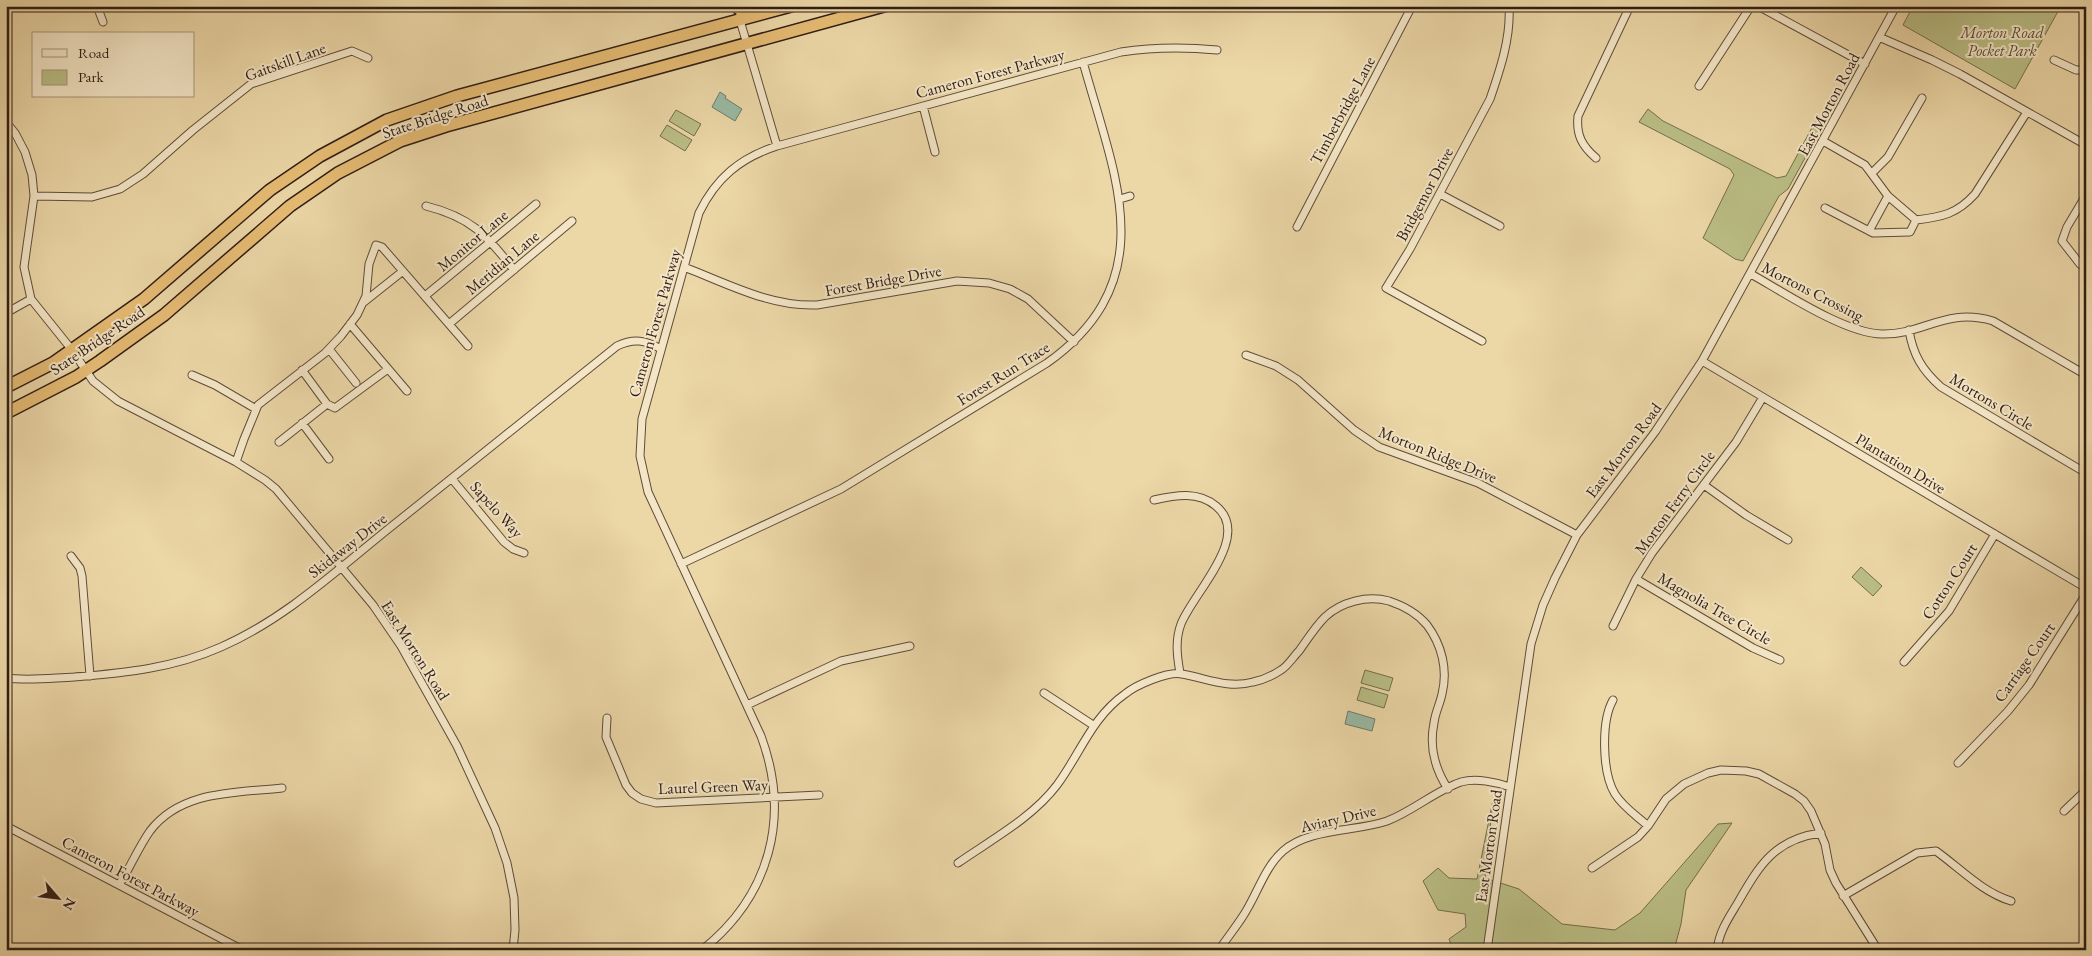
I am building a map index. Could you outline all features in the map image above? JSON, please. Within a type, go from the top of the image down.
[{"type":"highway","name":"State Bridge Road","points":[[739,12],[771,6]]},
{"type":"highway","name":"State Bridge Road","points":[[6,387],[53,363],[144,299],[270,190],[320,156],[387,120],[457,96],[739,12],[791,6]]},
{"type":"highway","name":"State Bridge Road","points":[[6,413],[86,372],[164,315],[309,192],[338,173],[400,141],[446,126],[884,6]]},
{"type":"street","points":[[97,6],[103,22]]},
{"type":"street","name":"Timberbridge Lane","points":[[1297,227],[1412,6]]},
{"type":"street","name":"Bridgemor Drive","points":[[1482,341],[1386,288],[1410,249],[1490,99],[1506,44],[1510,6]]},
{"type":"street","points":[[1596,158],[1585,149],[1579,136],[1576,128],[1578,116],[1630,6]]},
{"type":"street","points":[[1699,86],[1751,6]]},
{"type":"street","points":[[1758,6],[1865,64]]},
{"type":"street","name":"East Morton Road","points":[[1487,950],[1534,633],[1555,578],[1577,535],[1655,432],[1702,361],[1896,6]]},
{"type":"street","points":[[739,12],[777,146]]},
{"type":"street","points":[[1879,37],[1932,60],[2086,145]]},
{"type":"street","name":"Cameron Forest Parkway","points":[[702,950],[718,937],[739,914],[755,888],[767,860],[774,830],[775,797],[767,753],[747,705],[648,492],[640,456],[642,419],[699,213],[715,186],[728,171],[743,160],[777,146],[1121,52],[1150,47],[1181,46],[1217,50]]},
{"type":"street","name":"Gaitskill Lane","points":[[34,196],[92,197],[120,189],[143,174],[193,130],[251,84],[352,51],[368,58]]},
{"type":"street","points":[[2054,60],[2076,70],[2086,70]]},
{"type":"street","name":"Forest Run Trace","points":[[681,564],[842,489],[1047,363],[1074,342],[1097,313],[1114,277],[1122,239],[1120,199],[1083,62]]},
{"type":"street","points":[[1872,173],[1888,157],[1922,98]]},
{"type":"street","points":[[923,106],[935,152]]},
{"type":"street","points":[[1916,220],[1946,215],[1965,205],[1981,186],[2027,112]]},
{"type":"street","points":[[6,122],[15,133],[25,152],[32,175],[34,196],[24,267],[31,299],[6,313]]},
{"type":"street","points":[[1823,142],[1865,165],[1888,196],[1916,220]]},
{"type":"street","points":[[1440,194],[1500,226]]},
{"type":"street","points":[[2086,195],[2067,227],[2062,241],[2080,264],[2086,268]]},
{"type":"street","points":[[1120,199],[1130,196]]},
{"type":"street","points":[[1869,231],[1888,196]]},
{"type":"street","name":"Monitor Lane","points":[[425,296],[536,204]]},
{"type":"street","points":[[426,206],[455,215],[492,241],[514,270]]},
{"type":"street","points":[[1825,208],[1873,233],[1910,232],[1916,220]]},
{"type":"street","name":"Meridian Lane","points":[[449,324],[572,221]]},
{"type":"street","points":[[236,462],[256,409],[329,349],[350,324],[366,296],[369,264],[373,251],[378,244],[404,271],[468,346]]},
{"type":"street","name":"Forest Bridge Drive","points":[[684,267],[774,301],[799,306],[817,305],[958,281],[989,282],[1010,289],[1028,299],[1074,342]]},
{"type":"street","points":[[363,302],[404,271]]},
{"type":"street","name":"Mortons Crossing","points":[[1751,274],[1856,330],[1882,334],[1909,330],[1950,318],[1977,316],[1993,321],[2086,376]]},
{"type":"street","name":"East Morton Road","points":[[31,299],[72,350],[93,381],[118,401],[236,462],[265,480],[276,490],[373,605],[401,646],[448,730],[476,786],[507,863],[514,898],[515,930],[513,950]]},
{"type":"street","points":[[350,324],[407,391]]},
{"type":"street","name":"Mortons Circle","points":[[1909,330],[1911,346],[1918,362],[1941,387],[2086,473]]},
{"type":"street","name":"Skidaway Drive","points":[[6,678],[40,679],[128,673],[190,659],[221,647],[274,618],[340,568],[617,346],[627,341],[639,340],[661,349]]},
{"type":"street","points":[[329,349],[356,383]]},
{"type":"street","name":"Morton Ridge Drive","points":[[1246,354],[1276,366],[1298,380],[1354,430],[1378,447],[1478,483],[1577,535]]},
{"type":"street","name":"Plantation Drive","points":[[1702,361],[2086,588]]},
{"type":"street","points":[[302,370],[327,404],[335,408],[388,369]]},
{"type":"street","points":[[192,375],[215,385],[256,409]]},
{"type":"street","name":"Morton Ferry Circle","points":[[1613,626],[1636,579],[1652,553],[1736,442],[1763,397]]},
{"type":"street","points":[[279,442],[327,404]]},
{"type":"street","points":[[302,423],[329,459]]},
{"type":"street","name":"Sapelo Way","points":[[452,478],[504,542],[513,549],[524,553]]},
{"type":"street","points":[[1704,485],[1746,515],[1788,540]]},
{"type":"street","points":[[1154,500],[1180,495],[1203,497],[1222,511],[1227,520],[1229,534],[1227,546],[1189,606],[1180,626],[1176,643],[1180,673]]},
{"type":"street","name":"Cotton Court","points":[[1904,662],[1949,611],[1995,534]]},
{"type":"street","points":[[71,556],[80,568],[82,576],[90,676]]},
{"type":"street","name":"Magnolia Tree Circle","points":[[1636,579],[1752,648],[1780,660]]},
{"type":"street","name":"Carriage Court","points":[[1958,763],[2008,711],[2029,685],[2086,594]]},
{"type":"street","points":[[958,863],[1042,802],[1057,785],[1094,725],[1126,692],[1159,678],[1180,673],[1200,679],[1236,685],[1267,678],[1282,670],[1325,617],[1356,600],[1373,599],[1401,605],[1415,613],[1427,625],[1437,642],[1443,657],[1444,685],[1434,723],[1432,743],[1436,767],[1448,789]]},
{"type":"street","points":[[747,705],[841,661],[861,655],[910,646]]},
{"type":"street","points":[[1044,693],[1094,725]]},
{"type":"street","points":[[1613,700],[1605,720],[1608,778],[1613,792],[1620,802],[1648,826]]},
{"type":"street","name":"Laurel Green Way","points":[[608,718],[606,737],[619,769],[626,785],[632,793],[641,799],[656,803],[819,795]]},
{"type":"street","points":[[1592,868],[1626,847],[1648,826],[1666,799],[1684,784],[1708,773],[1734,770],[1759,774],[1795,794],[1804,801],[1811,811],[1821,832],[1829,858],[1830,870],[1843,896],[1878,950]]},
{"type":"street","name":"Aviary Drive","points":[[1219,950],[1244,915],[1270,866],[1284,850],[1309,837],[1361,828],[1389,820],[1463,782],[1494,782],[1510,787]]},
{"type":"street","points":[[120,885],[150,832],[163,818],[178,807],[209,795],[282,788]]},
{"type":"street","points":[[2064,811],[2086,790]]},
{"type":"street","name":"Cameron Forest Parkway","points":[[6,826],[243,950]]},
{"type":"street","points":[[1717,950],[1722,930],[1758,868],[1771,854],[1787,842],[1805,835],[1821,832]]},
{"type":"street","points":[[1843,896],[1917,853],[1936,851],[1989,892],[2011,901]]},
{"type":"green space","name":"Morton Road Pocket Park","points":[[1913,6],[2061,6],[2015,89],[1903,25]]},
{"type":"green space","points":[[1648,109],[1663,121],[1777,178],[1786,176],[1815,122],[1822,127],[1788,189],[1779,196],[1743,261],[1735,259],[1703,238],[1734,175],[1730,169],[1639,122]]},
{"type":"green space","points":[[676,110],[701,124],[694,136],[669,121]]},
{"type":"green space","points":[[667,125],[692,140],[685,151],[660,136]]},
{"type":"green space","points":[[1861,567],[1882,586],[1873,596],[1852,577]]},
{"type":"green space","points":[[1365,670],[1393,678],[1389,691],[1361,683]]},
{"type":"green space","points":[[1361,687],[1388,695],[1384,708],[1357,700]]},
{"type":"green space","points":[[1493,800],[1485,878],[1519,889],[1562,924],[1615,930],[1640,913],[1718,824],[1732,823],[1686,890],[1681,924],[1674,950],[1630,950],[1620,944],[1570,943],[1514,948],[1481,946],[1480,950],[1453,950],[1449,939],[1466,927],[1465,914],[1438,910],[1423,881],[1438,868],[1449,878],[1477,879]]},
{"type":"shaded area","points":[[720,92],[726,96],[725,98],[742,109],[735,121],[712,107]]},
{"type":"shaded area","points":[[1348,711],[1375,719],[1372,731],[1345,724]]}]
